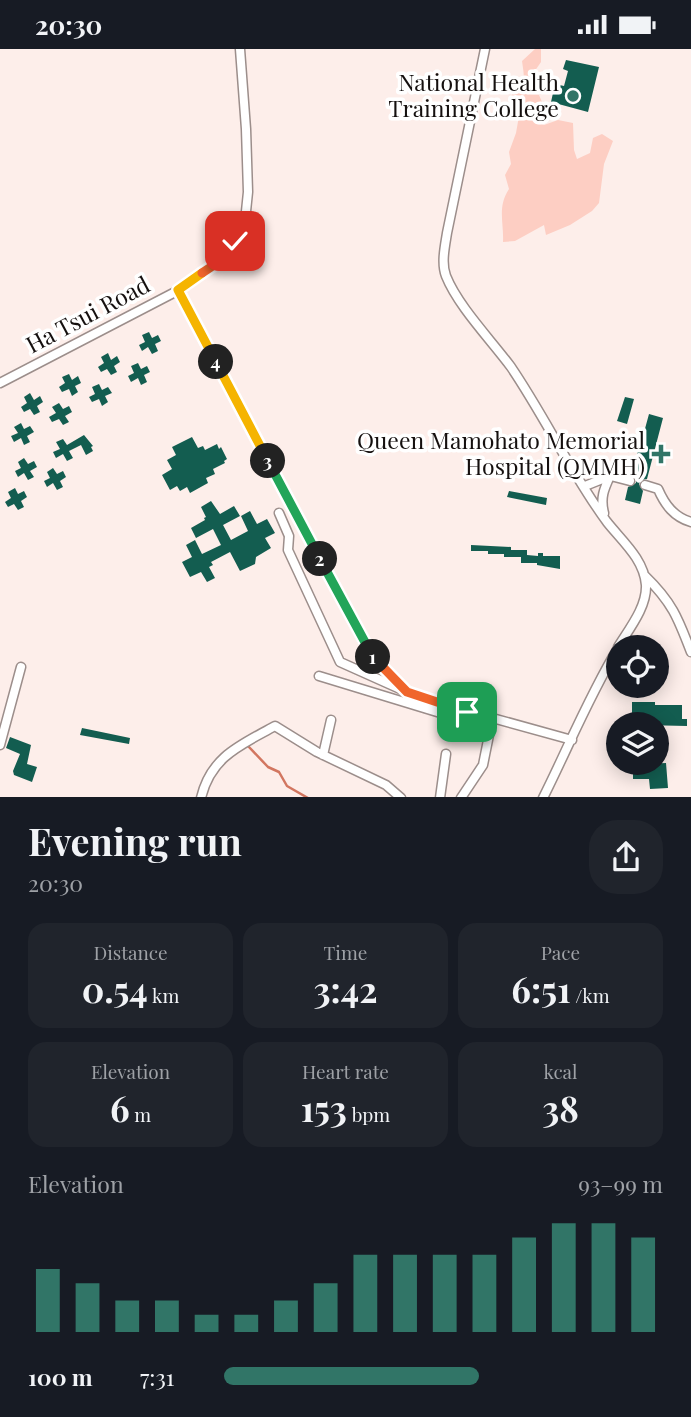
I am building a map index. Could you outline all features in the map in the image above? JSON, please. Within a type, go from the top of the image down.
[{"type":"street","name":"Ha Tsui Road","points":[[0,383],[178,290],[214,265],[235,241],[245,221],[248,192],[247,129],[240,49]]},
{"type":"street","points":[[485,49],[447,233],[443,257],[445,274],[456,294],[512,369],[607,521],[638,559],[645,576],[646,588],[642,605],[625,635]]},
{"type":"street","points":[[178,290],[370,654],[407,692]]},
{"type":"street","points":[[572,465],[630,481]]},
{"type":"street","points":[[585,487],[610,476]]},
{"type":"street","points":[[607,521],[601,502],[610,476]]},
{"type":"street","points":[[645,485],[658,489],[665,503],[680,519],[691,522]]},
{"type":"street","points":[[279,513],[289,536],[288,550],[340,661],[407,692],[467,712],[572,740]]},
{"type":"street","points":[[645,576],[662,592],[686,626],[691,652]]},
{"type":"street","points":[[0,745],[21,667]]},
{"type":"street","points":[[543,797],[606,668]]},
{"type":"street","points":[[319,676],[490,730],[483,765],[461,797]]},
{"type":"street","points":[[323,755],[331,720]]},
{"type":"street","points":[[201,797],[208,775],[219,762],[232,750],[275,726],[323,755],[386,785],[401,797]]},
{"type":"street","points":[[440,797],[446,754]]},
{"type":"shaded area","points":[[535,49],[541,49],[541,62],[530,78],[532,92],[539,95],[542,102],[535,111],[520,111],[511,97],[523,82],[522,61]]},
{"type":"shaded area","points":[[519,116],[544,125],[558,120],[573,123],[577,159],[590,153],[593,138],[602,134],[613,141],[604,164],[599,203],[592,211],[570,225],[546,235],[544,225],[515,241],[503,242],[502,209],[509,189],[505,175],[511,164],[509,152]]},
{"type":"building","points":[[566,60],[599,67],[588,112],[551,102],[555,84],[564,86],[568,71],[563,69]]},
{"type":"building","points":[[149,332],[152,338],[158,335],[161,341],[155,344],[158,351],[152,354],[148,347],[142,351],[139,345],[145,342],[142,335]]},
{"type":"building","points":[[108,353],[111,360],[117,356],[120,362],[114,366],[117,372],[111,375],[107,369],[101,372],[98,367],[104,363],[101,357]]},
{"type":"building","points":[[138,363],[141,369],[147,366],[150,372],[144,375],[147,382],[141,385],[138,378],[131,382],[128,376],[134,373],[131,366]]},
{"type":"building","points":[[69,374],[72,380],[78,376],[81,383],[75,386],[78,392],[72,396],[69,389],[62,392],[59,387],[65,383],[62,377]]},
{"type":"building","points":[[99,384],[102,390],[108,387],[112,393],[105,396],[108,402],[102,406],[99,399],[92,402],[89,397],[95,394],[92,387]]},
{"type":"building","points":[[30,393],[34,400],[40,396],[43,402],[37,406],[40,412],[34,415],[30,409],[24,412],[21,407],[27,403],[24,397]]},
{"type":"building","points":[[625,397],[634,399],[627,424],[617,421]]},
{"type":"building","points":[[59,403],[63,409],[69,406],[72,412],[65,416],[69,422],[63,425],[59,419],[52,422],[49,417],[56,413],[52,407]]},
{"type":"building","points":[[649,414],[663,418],[647,479],[641,480],[639,484],[643,491],[640,504],[625,500],[628,487],[636,483],[636,479],[631,475],[640,444],[636,443],[638,435],[643,436]]},
{"type":"building","points":[[21,423],[24,429],[30,426],[34,432],[27,436],[30,442],[24,445],[21,438],[14,442],[11,436],[18,433],[14,427]]},
{"type":"building","points":[[84,435],[93,446],[93,451],[86,455],[81,445],[69,451],[73,458],[67,461],[63,454],[56,458],[53,452],[60,449],[56,442],[63,439],[67,445]]},
{"type":"building","points":[[192,437],[198,448],[203,446],[205,450],[217,444],[227,459],[213,469],[215,474],[206,478],[208,483],[190,493],[187,487],[180,491],[177,486],[170,490],[162,475],[172,469],[167,460],[176,455],[172,447]]},
{"type":"building","points":[[24,458],[28,464],[34,461],[37,467],[30,471],[34,477],[28,480],[24,473],[18,477],[15,471],[21,468],[18,462]]},
{"type":"building","points":[[53,468],[57,474],[63,471],[66,477],[60,481],[63,487],[57,490],[53,483],[47,487],[44,481],[50,478],[47,472]]},
{"type":"building","points":[[15,488],[18,494],[24,491],[27,497],[21,501],[24,507],[18,510],[14,504],[8,507],[5,502],[11,498],[8,492]]},
{"type":"building","points":[[509,491],[547,498],[546,505],[507,497]]},
{"type":"building","points":[[211,501],[220,514],[234,506],[240,516],[223,525],[231,540],[248,531],[241,516],[250,511],[257,524],[267,519],[275,533],[265,538],[271,548],[256,557],[255,564],[240,571],[230,552],[211,562],[213,565],[209,567],[215,578],[207,582],[201,572],[190,577],[182,562],[192,557],[186,545],[195,540],[202,554],[221,545],[213,529],[196,538],[191,528],[205,520],[201,507]]},
{"type":"building","points":[[471,545],[511,547],[511,550],[527,550],[527,555],[538,556],[538,553],[543,553],[543,556],[560,556],[560,569],[537,563],[521,563],[521,557],[471,551]]},
{"type":"building","points":[[632,702],[682,705],[682,719],[687,719],[687,726],[669,726],[669,712],[632,712]]},
{"type":"building","points":[[82,728],[130,738],[129,744],[80,735]]},
{"type":"building","points":[[10,737],[31,745],[27,764],[37,767],[32,782],[14,775],[20,754],[6,748]]},
{"type":"building","points":[[633,775],[667,775],[668,788],[650,789],[649,779],[633,779]]},
{"type":"waterway","points":[[248,746],[268,767],[279,772],[287,786],[306,797]]},
{"type":"place","name":"National Health Training College","points":[[573,96]]},
{"type":"place","name":"Queen Mamohato Memorial Hospital (QMMH)","points":[[661,454]]},
{"type":"route","points":[[235,241],[214,265],[178,290],[370,654],[407,692],[467,712]]}]
